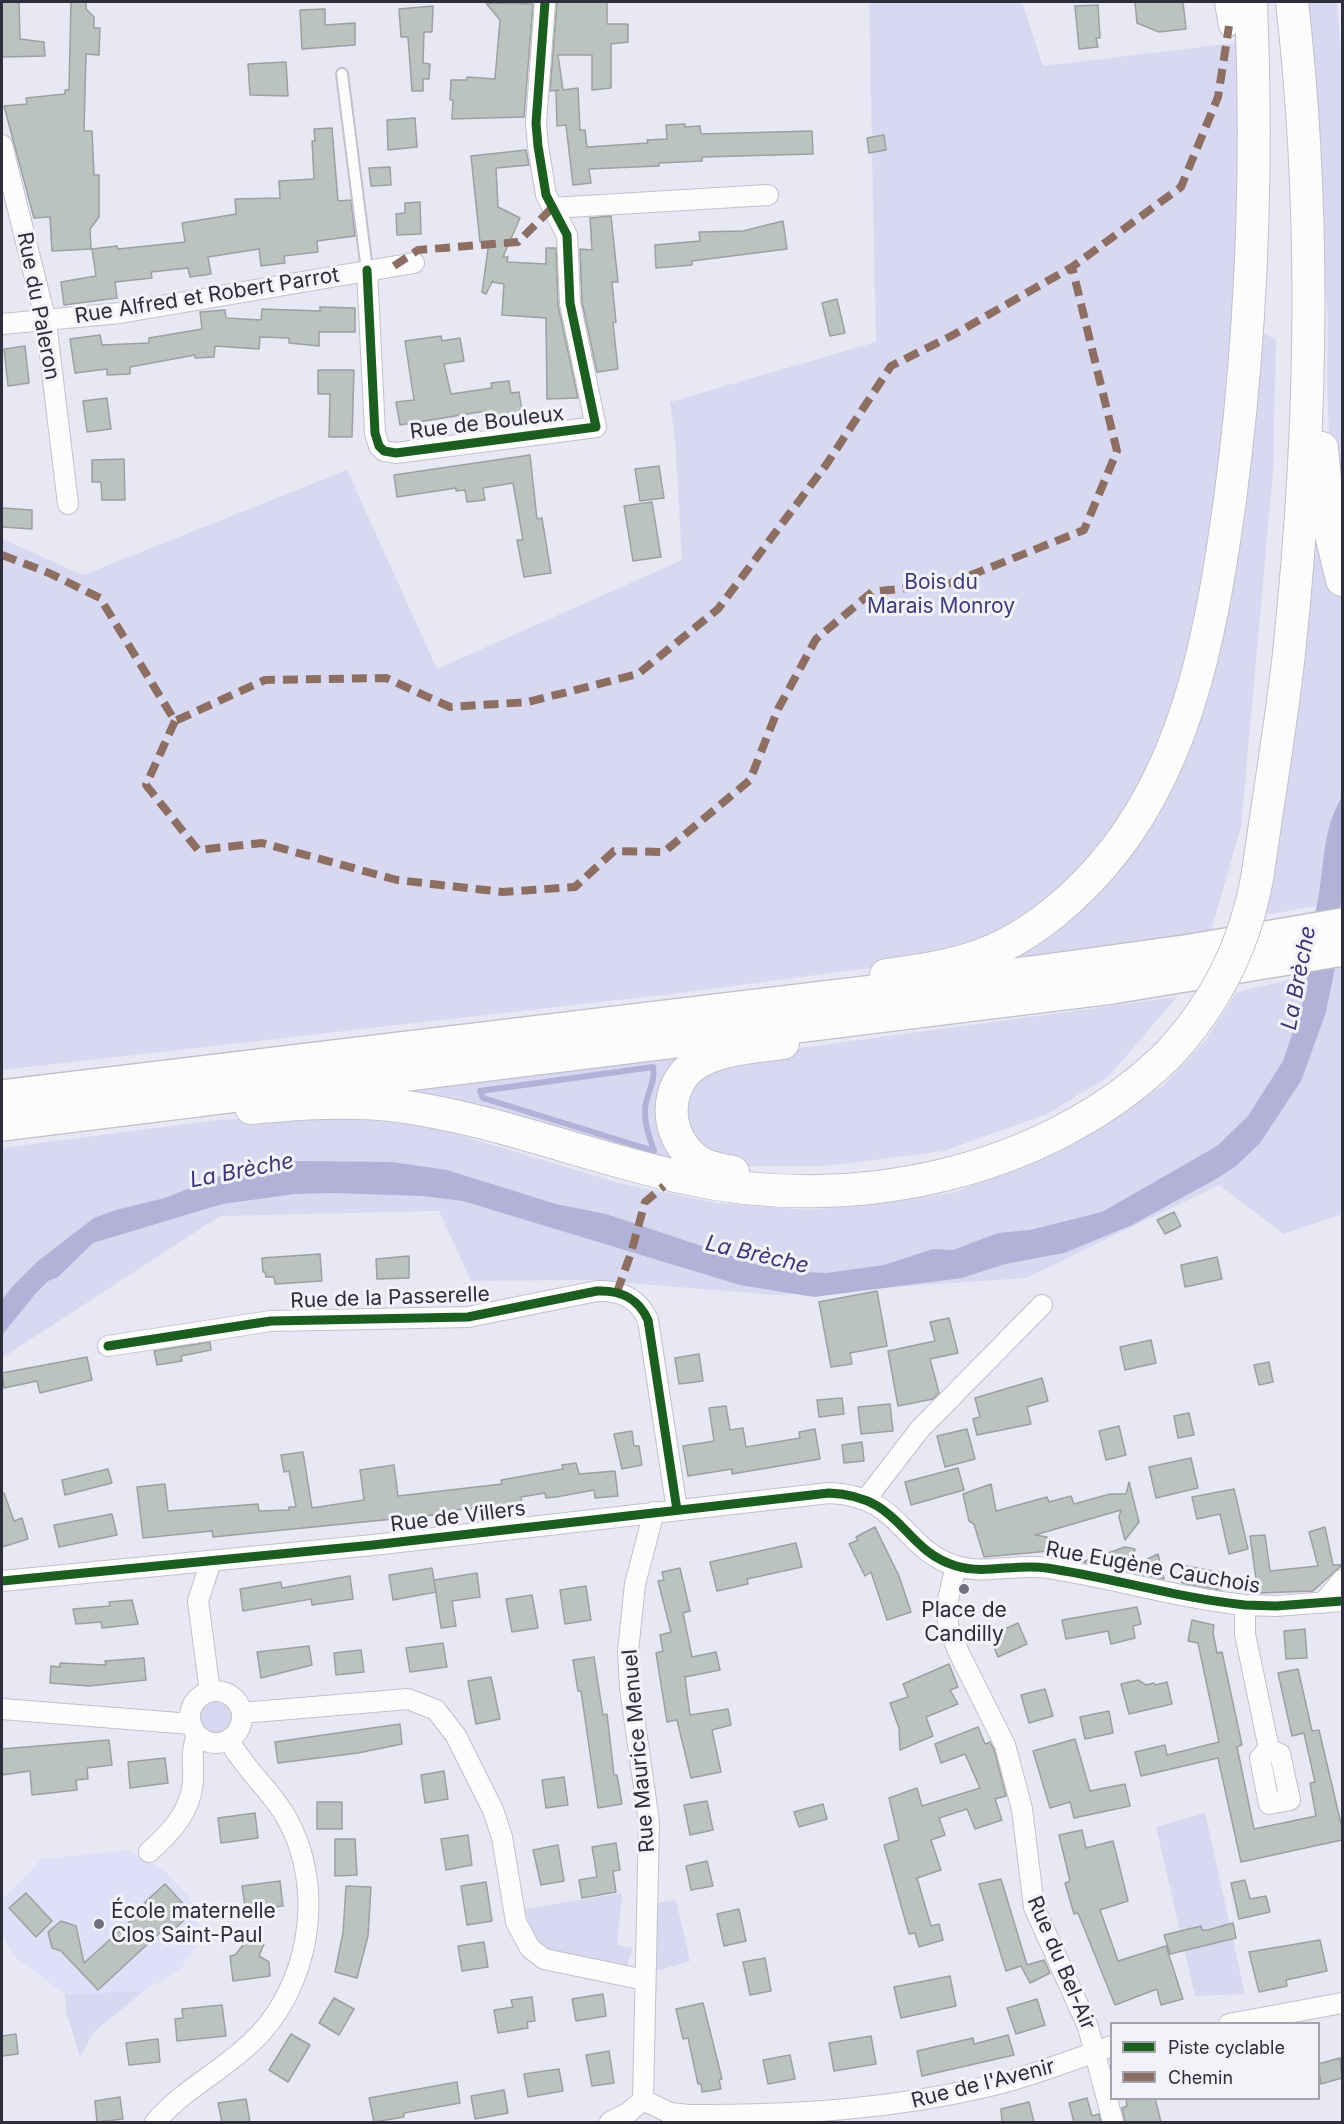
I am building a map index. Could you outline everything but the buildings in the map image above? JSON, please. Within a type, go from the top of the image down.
[{"type":"highway","points":[[2,1124],[1112,987],[1286,947],[1342,925]]},
{"type":"highway","points":[[2,1097],[1048,971],[1286,947],[1342,949]]},
{"type":"highway","points":[[2,1083],[290,1063]]},
{"type":"main road","points":[[605,1024],[774,989],[936,968],[988,953],[1025,933],[1068,900],[1115,851],[1135,821],[1163,768],[1184,718],[1206,638],[1222,551],[1238,435],[1251,280],[1254,157],[1251,2]]},
{"type":"main road","points":[[1249,872],[1280,558],[1288,430],[1292,298],[1285,120],[1273,2]]},
{"type":"main road","points":[[1292,2],[1307,166],[1310,306],[1326,509],[1342,580]]},
{"type":"main road","points":[[124,1108],[208,1110],[338,1102],[393,1106],[495,1127],[707,1183],[780,1191],[846,1190],[888,1186],[942,1175],[1012,1153],[1060,1131],[1105,1105],[1162,1051],[1208,974],[1249,872],[1283,705],[1295,590],[1303,476],[1310,306]]},
{"type":"main road","points":[[935,1009],[855,1031],[730,1051],[705,1059],[683,1076],[673,1095],[671,1116],[676,1135],[686,1151],[698,1161],[726,1171],[802,1177],[898,1171],[973,1151],[1044,1123],[1162,1051]]},
{"type":"street","name":"Rue de Bouleux","points":[[368,270],[375,433],[379,447],[384,451],[396,453],[447,448],[596,427],[570,303],[567,235],[552,208],[543,185],[536,123],[545,2]]},
{"type":"street","points":[[1225,2],[1229,26]]},
{"type":"street","name":"Rue du Paleron","points":[[2,145],[46,322],[68,504]]},
{"type":"street","points":[[552,208],[768,195]]},
{"type":"street","name":"Rue Alfred et Robert Parrot","points":[[2,324],[46,322],[120,313],[414,263]]},
{"type":"street","name":"Rue de la Passerelle","points":[[108,1346],[271,1320],[468,1317],[597,1291],[617,1292],[640,1305],[648,1320],[677,1510]]},
{"type":"street","points":[[866,1499],[911,1439],[1041,1305]]},
{"type":"street","name":"Rue de Villers","points":[[2,1581],[211,1561],[829,1493],[866,1499],[887,1511],[934,1555],[956,1566]]},
{"type":"street","name":"Rue Maurice Menuel","points":[[643,2100],[649,1822],[630,1688],[628,1651],[635,1584],[654,1512]]},
{"type":"street","points":[[210,1692],[198,1601],[211,1561]]},
{"type":"street","name":"Rue Eugène Cauchois","points":[[956,1566],[987,1570],[1029,1566],[1245,1605],[1342,1601]]},
{"type":"street","name":"Rue du Bel-Air","points":[[956,1566],[947,1608],[952,1636],[1005,1745],[1022,1809],[1034,1907],[1088,2027],[1104,2049],[1099,2075],[1113,2122]]},
{"type":"street","points":[[1323,1603],[1342,1580]]},
{"type":"street","points":[[1245,1605],[1245,1634],[1269,1749]]},
{"type":"street","points":[[2,1709],[194,1730],[212,1743],[229,1740],[240,1729],[242,1713],[232,1696],[222,1692],[210,1692],[194,1704],[194,1730],[192,1749],[192,1783],[186,1808],[175,1827],[149,1852]]},
{"type":"street","points":[[242,1713],[408,1699],[436,1710],[456,1736],[493,1810],[502,1837],[516,1922],[530,1948],[544,1959],[645,1980]]},
{"type":"street","points":[[155,2122],[188,2091],[240,2053],[260,2034],[286,1996],[298,1970],[305,1942],[307,1885],[302,1855],[293,1830],[283,1812],[241,1760],[229,1740]]},
{"type":"street","points":[[1240,2022],[1342,2003]]},
{"type":"street","name":"Rue de l'Avenir","points":[[643,2100],[670,2113],[689,2115],[803,2114],[889,2106],[995,2085],[1104,2049]]},
{"type":"street","points":[[610,2122],[628,2113],[643,2100]]},
{"type":"lane","name":"Rue Alfred et Robert Parrot","points":[[342,74],[368,270]]},
{"type":"shaded area","name":"La Brèche","points":[[1342,797],[1340,909],[1315,914],[1326,839],[1335,810]]},
{"type":"shaded area","name":"La Brèche","points":[[1335,968],[1326,1012],[1301,1081],[1260,1143],[1235,1167],[1216,1179],[1132,1225],[1064,1253],[1005,1264],[962,1278],[814,1297],[740,1285],[463,1201],[423,1196],[295,1194],[222,1204],[93,1243],[58,1277],[48,1281],[36,1293],[2,1335],[2,1300],[12,1287],[38,1261],[94,1218],[165,1198],[220,1176],[297,1161],[392,1162],[447,1170],[556,1204],[606,1214],[758,1265],[801,1272],[827,1273],[884,1265],[933,1249],[953,1250],[998,1233],[1030,1230],[1102,1212],[1217,1146],[1248,1116],[1283,1061],[1307,990],[1307,972]]},
{"type":"shaded area","name":"École maternelle Clos Saint-Paul","points":[[129,1850],[166,1872],[188,1896],[196,1913],[199,1941],[180,1970],[144,1991],[65,1994],[15,1957],[2,1935],[2,1900],[41,1859]]},
{"type":"green space","name":"Bois du Marais Monroy","points":[[869,2],[1022,2],[1043,66],[1235,43],[1232,2],[1245,2],[1239,318],[1201,637],[1160,753],[1098,853],[1040,911],[954,957],[671,994],[2,1070],[2,539],[83,575],[347,470],[437,669],[682,560],[675,438],[670,402],[876,342]]},
{"type":"green space","points":[[1300,2],[1337,2],[1342,64],[1342,548],[1331,471],[1327,389],[1328,322]]},
{"type":"green space","points":[[1255,328],[1276,340],[1273,472],[1241,827],[1209,938],[998,966],[1158,799]]},
{"type":"green space","points":[[1312,470],[1326,556],[1342,595],[1342,901],[1266,915],[1280,841],[1271,835]]},
{"type":"green space","points":[[1342,967],[1342,1214],[1284,1234],[1219,1185],[1026,1278],[777,1295],[590,1280],[471,1281],[439,1211],[220,1216],[2,1358],[2,1148],[217,1120],[319,1115],[433,1127],[619,1183],[716,1203],[813,1210],[953,1193],[1061,1150],[1163,1086],[1205,1041],[1237,992]]},
{"type":"green space","points":[[1177,997],[1108,1077],[1047,1114],[944,1151],[826,1166],[748,1166],[709,1158],[686,1134],[687,1080],[741,1056]]},
{"type":"green space","points":[[684,1053],[689,1166],[374,1091]]},
{"type":"green space","points":[[216,1702],[227,1707],[232,1718],[227,1729],[216,1734],[205,1729],[200,1718],[205,1707]]},
{"type":"green space","points":[[1205,1813],[1245,1994],[1195,1996],[1156,1827]]},
{"type":"green space","points":[[622,1893],[617,1945],[633,1948],[627,1966],[548,1949],[534,1942],[525,1909]]},
{"type":"green space","points":[[676,1900],[690,1961],[657,1971],[656,1903]]},
{"type":"green space","points":[[144,1991],[94,2032],[80,2057],[66,2011],[65,1994]]},
{"type":"waterway","points":[[653,1067],[654,1072],[645,1115],[654,1151],[483,1098],[480,1091],[653,1067]]},
{"type":"marked path","points":[[2,555],[49,573],[100,598],[175,721],[265,680],[386,678],[450,707],[528,702],[638,674],[718,609],[826,465],[891,366],[953,335],[1072,267],[1181,187],[1218,97],[1229,26]]},
{"type":"marked path","points":[[394,266],[418,250],[518,242],[552,208]]},
{"type":"marked path","points":[[175,721],[146,785],[198,850],[262,843],[397,880],[503,892],[575,887],[614,851],[664,852],[750,780],[778,709],[816,639],[872,592],[951,583],[1084,530],[1117,451],[1072,267]]},
{"type":"marked path","points":[[617,1292],[645,1202],[664,1186]]},
{"type":"cycle path","points":[[367,270],[375,433],[379,446],[384,451],[396,453],[596,427],[570,303],[567,235],[546,195],[538,146],[536,123],[545,2]]},
{"type":"cycle path","points":[[108,1346],[271,1321],[468,1317],[597,1291],[621,1294],[634,1301],[648,1320],[677,1510]]},
{"type":"cycle path","points":[[2,1581],[373,1545],[829,1493],[853,1496],[872,1503],[900,1524],[923,1548],[956,1566],[979,1569],[1047,1568],[1195,1598],[1245,1605],[1276,1606],[1342,1601]]},
{"type":"place","name":"Place de Candilly","points":[[964,1589]]},
{"type":"place","name":"École maternelle Clos Saint-Paul","points":[[99,1924]]}]
